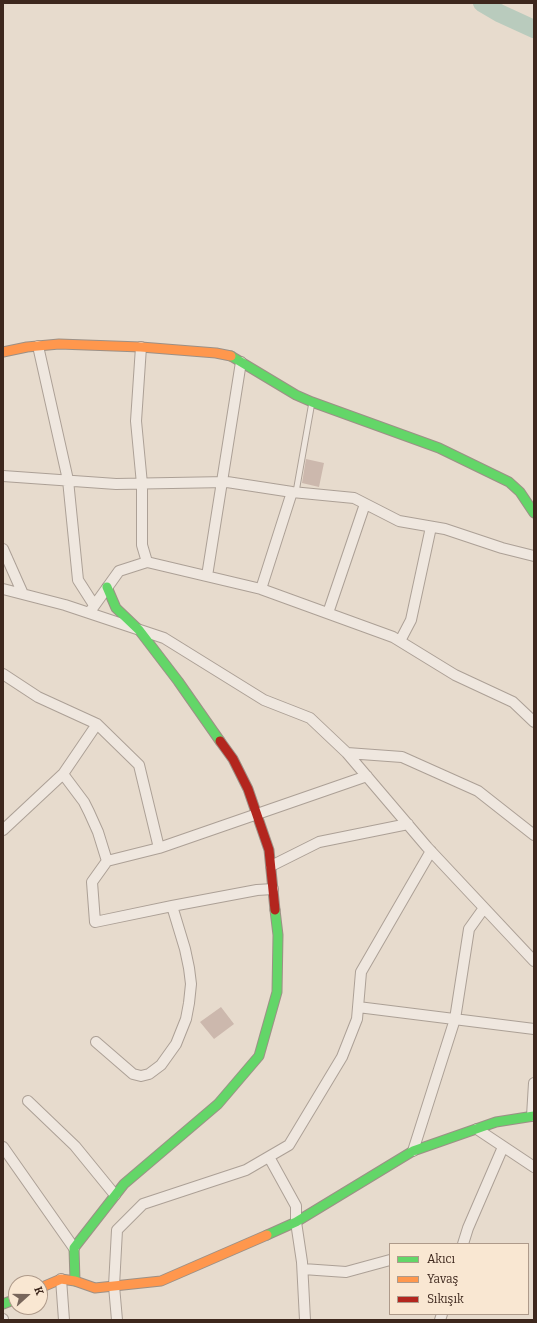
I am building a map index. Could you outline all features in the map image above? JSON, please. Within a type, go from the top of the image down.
[{"type":"street","points":[[3,352],[59,344],[141,347],[216,353],[231,356],[296,395],[439,448],[509,482],[520,492],[534,513]]},
{"type":"street","points":[[38,346],[68,480],[78,580],[92,609]]},
{"type":"street","points":[[141,347],[136,421],[142,484],[142,545],[147,562]]},
{"type":"street","points":[[207,576],[241,362]]},
{"type":"street","points":[[3,476],[116,484],[221,482],[294,492],[354,498],[399,521],[445,529],[534,556]]},
{"type":"street","points":[[261,589],[294,492]]},
{"type":"street","points":[[328,613],[365,504]]},
{"type":"street","points":[[400,641],[411,620],[431,527]]},
{"type":"street","points":[[3,549],[23,594]]},
{"type":"street","points":[[92,609],[119,571],[147,562],[261,589],[393,637],[455,674],[513,702],[534,722]]},
{"type":"street","points":[[74,1248],[124,1184],[218,1104],[259,1056],[277,992],[278,935],[269,850],[248,789],[233,758],[178,681],[139,630],[116,608],[107,587]]},
{"type":"street","points":[[3,589],[92,609],[139,630],[164,638],[264,700],[310,718],[347,753],[430,850],[534,960]]},
{"type":"street","points":[[3,674],[38,698],[98,724],[139,766],[159,848]]},
{"type":"street","points":[[3,830],[63,774],[98,724]]},
{"type":"street","points":[[347,753],[402,757],[478,791],[534,835]]},
{"type":"street","points":[[63,774],[84,802],[98,832],[108,861]]},
{"type":"street","points":[[273,889],[257,890],[95,922],[92,882],[108,861],[159,848],[367,776]]},
{"type":"street","points":[[271,866],[319,842],[408,824]]},
{"type":"street","points":[[117,1320],[114,1286],[117,1230],[143,1204],[246,1170],[289,1145],[342,1057],[357,1019],[361,972],[430,850]]},
{"type":"street","points":[[96,1042],[133,1074],[141,1076],[149,1074],[161,1065],[176,1044],[186,1019],[190,984],[189,968],[185,949],[172,906]]},
{"type":"street","points":[[413,1151],[455,1019],[469,929],[484,908]]},
{"type":"street","points":[[358,1007],[534,1029]]},
{"type":"street","points":[[48,1285],[61,1279],[75,1281],[94,1288],[161,1281],[296,1222],[413,1151],[496,1122],[533,1116],[534,1083]]},
{"type":"street","points":[[28,1101],[75,1146],[115,1195]]},
{"type":"street","points":[[477,1129],[534,1167]]},
{"type":"street","points":[[3,1147],[74,1248],[75,1281]]},
{"type":"street","points":[[463,1243],[468,1228],[503,1147]]},
{"type":"street","points":[[269,1157],[296,1206],[296,1222],[303,1269],[305,1320]]},
{"type":"street","points":[[303,1269],[346,1272],[389,1260]]},
{"type":"street","points":[[61,1279],[64,1320]]},
{"type":"lane","points":[[294,492],[312,402]]},
{"type":"building","points":[[306,459],[324,463],[319,487],[302,483]]},
{"type":"building","points":[[221,1007],[234,1024],[214,1039],[200,1022]]},
{"type":"waterway","points":[[482,3],[499,13],[534,29]]},
{"type":"traffic: fast","points":[[231,356],[296,395],[439,448],[509,482],[520,492],[534,513]]},
{"type":"traffic: fast","points":[[107,587],[116,608],[139,630],[178,681],[220,741]]},
{"type":"traffic: fast","points":[[75,1281],[74,1248],[124,1184],[218,1104],[259,1056],[277,992],[278,935],[275,910]]},
{"type":"traffic: fast","points":[[267,1235],[296,1222],[413,1151],[496,1122],[534,1116]]},
{"type":"traffic: fast","points":[[3,1304],[8,1302]]},
{"type":"traffic: slow","points":[[3,352],[27,347],[59,344],[141,347],[216,353],[231,356]]},
{"type":"traffic: slow","points":[[48,1285],[61,1279],[75,1281],[95,1288],[161,1281],[267,1235]]},
{"type":"traffic: jam","points":[[220,741],[233,759],[248,789],[269,850],[275,910]]}]
